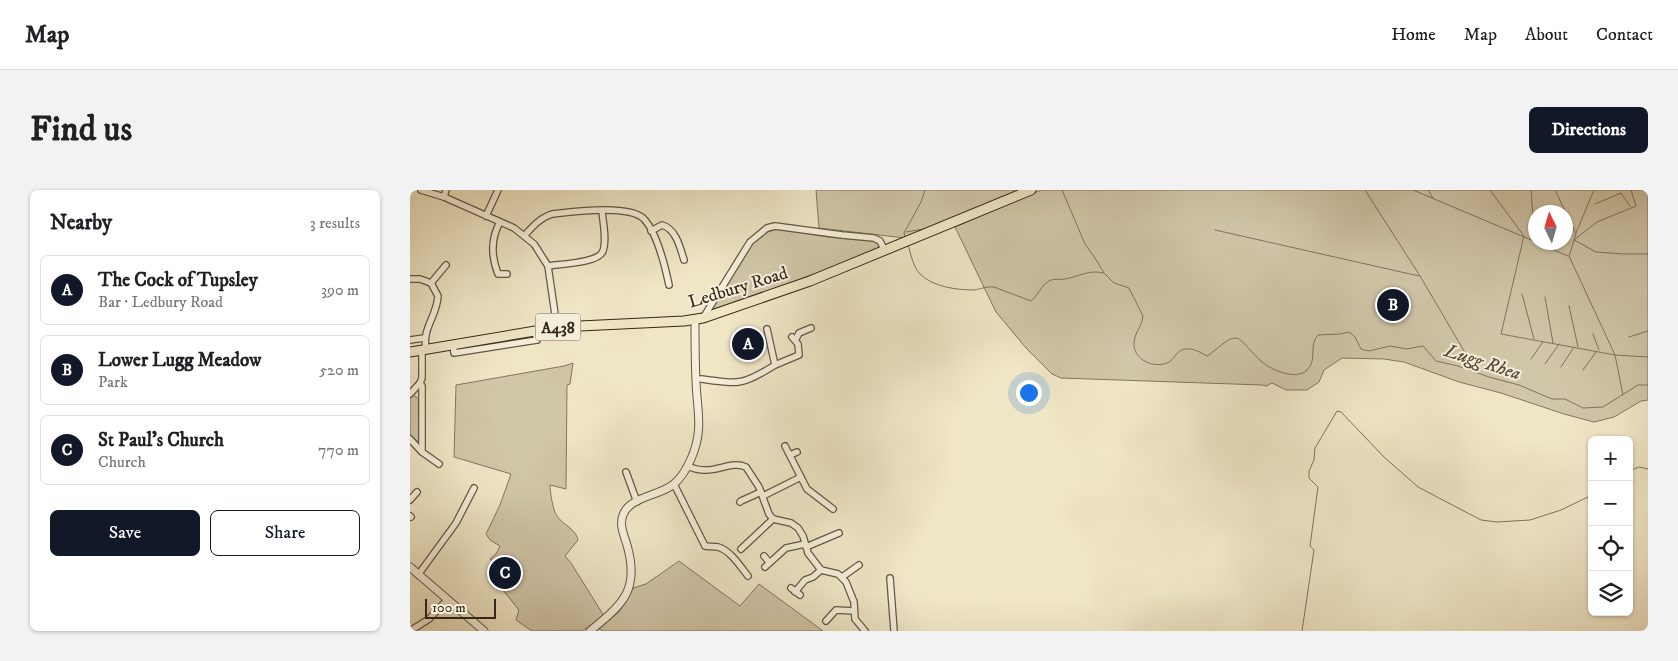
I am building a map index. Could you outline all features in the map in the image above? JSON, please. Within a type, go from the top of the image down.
[{"type":"highway","name":"A438","points":[[885,251],[1031,190]]},
{"type":"highway","name":"Ledbury Road","points":[[410,352],[453,344],[538,336],[557,328],[699,319],[810,281],[885,251]]},
{"type":"street","points":[[420,190],[444,197],[525,235],[542,253],[548,266],[557,328]]},
{"type":"street","points":[[444,197],[446,190]]},
{"type":"street","points":[[486,216],[498,190]]},
{"type":"street","points":[[548,266],[590,260],[598,258],[602,254],[604,247],[602,211]]},
{"type":"street","points":[[525,235],[544,216],[552,214],[602,211],[632,212],[644,219],[664,263],[669,284]]},
{"type":"street","points":[[500,222],[493,242],[494,265],[498,274],[507,274]]},
{"type":"street","points":[[650,231],[662,225],[669,227],[675,236],[684,260]]},
{"type":"street","points":[[590,631],[615,611],[628,590],[631,569],[621,523],[624,512],[637,502],[674,484],[688,466],[698,442],[700,428],[696,380],[699,319],[750,242],[766,228],[775,226],[874,238],[880,241],[885,251]]},
{"type":"street","points":[[431,283],[446,265]]},
{"type":"street","points":[[410,279],[420,279],[431,283],[437,290],[438,302],[424,338],[422,378],[411,393],[421,399]]},
{"type":"street","points":[[700,379],[739,383],[760,375],[775,365],[801,357],[798,344],[794,338],[799,333],[811,328]]},
{"type":"street","points":[[767,330],[775,365]]},
{"type":"street","points":[[410,340],[424,338]]},
{"type":"street","points":[[420,383],[422,386],[422,452]]},
{"type":"street","points":[[410,439],[422,452],[439,464]]},
{"type":"street","points":[[786,446],[807,490],[833,509]]},
{"type":"street","points":[[790,455],[797,452]]},
{"type":"street","points":[[688,466],[705,471],[743,465],[750,472],[773,519],[795,525],[802,533],[810,557],[821,570],[838,574],[842,577],[854,599],[856,622],[865,631]]},
{"type":"street","points":[[626,472],[637,502]]},
{"type":"street","points":[[739,501],[762,494],[801,477]]},
{"type":"street","points":[[674,484],[705,546],[715,546],[724,550],[748,576]]},
{"type":"street","points":[[418,575],[456,523],[474,488]]},
{"type":"street","points":[[410,500],[417,492]]},
{"type":"street","points":[[741,549],[750,544],[773,519]]},
{"type":"street","points":[[764,556],[767,564],[786,548],[806,546],[839,533]]},
{"type":"street","points":[[842,577],[859,565]]},
{"type":"street","points":[[410,567],[484,631]]},
{"type":"street","points":[[795,592],[806,580],[821,570]]},
{"type":"street","points":[[890,578],[894,585],[894,631]]},
{"type":"street","points":[[410,631],[429,619],[447,600]]},
{"type":"street","points":[[839,610],[840,602]]},
{"type":"street","points":[[826,621],[834,612],[839,610],[854,611]]},
{"type":"shaded area","points":[[816,190],[1021,190],[905,238],[819,228]]},
{"type":"shaded area","points":[[1041,190],[1648,190],[1648,400],[1641,401],[1614,417],[1594,422],[1459,382],[1404,362],[1384,359],[1342,358],[1324,370],[1319,382],[1307,390],[1286,390],[1272,383],[1266,386],[1061,378],[1052,374],[1026,348],[996,312],[955,227]]},
{"type":"shaded area","points":[[778,229],[828,237],[873,241],[880,243],[880,249],[710,313],[746,251],[756,240]]},
{"type":"shaded area","points":[[573,363],[570,384],[567,385],[566,489],[550,485],[556,514],[575,533],[578,540],[565,556],[604,616],[582,631],[532,631],[516,620],[519,610],[502,589],[522,576],[510,559],[500,566],[490,559],[496,554],[500,546],[490,540],[486,534],[500,505],[511,474],[454,457],[456,385]]},
{"type":"shaded area","points":[[412,394],[420,400],[421,445],[410,434],[410,396]]},
{"type":"shaded area","points":[[679,561],[740,606],[759,584],[823,631],[603,631],[599,629],[620,611],[633,588],[646,584]]},
{"type":"waterway","name":"Lugg Rhea","points":[[905,237],[904,233],[921,202],[925,190]]},
{"type":"waterway","points":[[983,205],[1018,190]]},
{"type":"waterway","name":"Lugg Rhea","points":[[1062,190],[1085,244],[1104,273],[1114,283],[1129,288],[1143,316],[1134,342],[1135,351],[1138,356],[1151,364],[1167,363],[1185,349],[1194,350],[1207,356],[1225,342],[1236,338],[1258,359],[1271,368],[1297,375],[1307,370],[1310,366],[1315,339],[1318,335],[1349,332],[1355,337],[1361,349],[1369,351],[1390,346],[1407,349],[1423,346],[1436,361],[1519,385],[1552,399],[1565,399],[1583,408],[1603,407],[1638,385],[1648,385]]},
{"type":"waterway","points":[[1365,190],[1420,276],[1477,373]]},
{"type":"waterway","points":[[1413,190],[1528,239]]},
{"type":"waterway","points":[[1428,190],[1433,198]]},
{"type":"waterway","points":[[1490,190],[1524,236],[1501,334],[1615,355],[1648,357]]},
{"type":"waterway","points":[[1531,190],[1532,205]]},
{"type":"waterway","points":[[1555,190],[1576,234],[1569,256],[1615,355],[1623,395]]},
{"type":"waterway","points":[[1576,233],[1594,190]]},
{"type":"waterway","points":[[1631,190],[1636,206],[1597,222],[1574,240],[1596,252],[1648,254]]},
{"type":"waterway","points":[[1595,204],[1621,193],[1630,206]]},
{"type":"waterway","points":[[906,232],[924,229]]},
{"type":"waterway","points":[[1215,230],[1419,276]]},
{"type":"waterway","name":"Lugg Rhea","points":[[908,245],[914,264],[920,274],[938,285],[974,290],[994,287],[1031,301],[1044,285],[1051,280],[1065,279],[1089,273],[1103,273]]},
{"type":"waterway","points":[[1554,250],[1568,256]]},
{"type":"waterway","points":[[1522,294],[1534,339]]},
{"type":"waterway","points":[[1545,297],[1553,343]]},
{"type":"waterway","points":[[1569,306],[1578,347]]},
{"type":"waterway","points":[[1629,337],[1648,331]]},
{"type":"waterway","points":[[1593,334],[1599,350]]},
{"type":"waterway","points":[[1531,359],[1543,342]]},
{"type":"waterway","points":[[1545,364],[1559,344]]},
{"type":"waterway","points":[[1561,367],[1574,347]]},
{"type":"waterway","points":[[1583,370],[1596,352]]},
{"type":"waterway","points":[[1302,631],[1314,550],[1310,546],[1318,487],[1309,478],[1309,471],[1314,460],[1315,448],[1337,411],[1341,412],[1384,457],[1418,487],[1481,520],[1497,522],[1530,520],[1561,510],[1588,497]]},
{"type":"waterway","points":[[1633,469],[1639,467],[1648,469]]},
{"type":"place","name":"Lower Lugg Meadow","points":[[1393,305]]},
{"type":"place","name":"The Cock of Tupsley","points":[[748,344]]},
{"type":"place","name":"St Paul's Church","points":[[505,573]]}]
